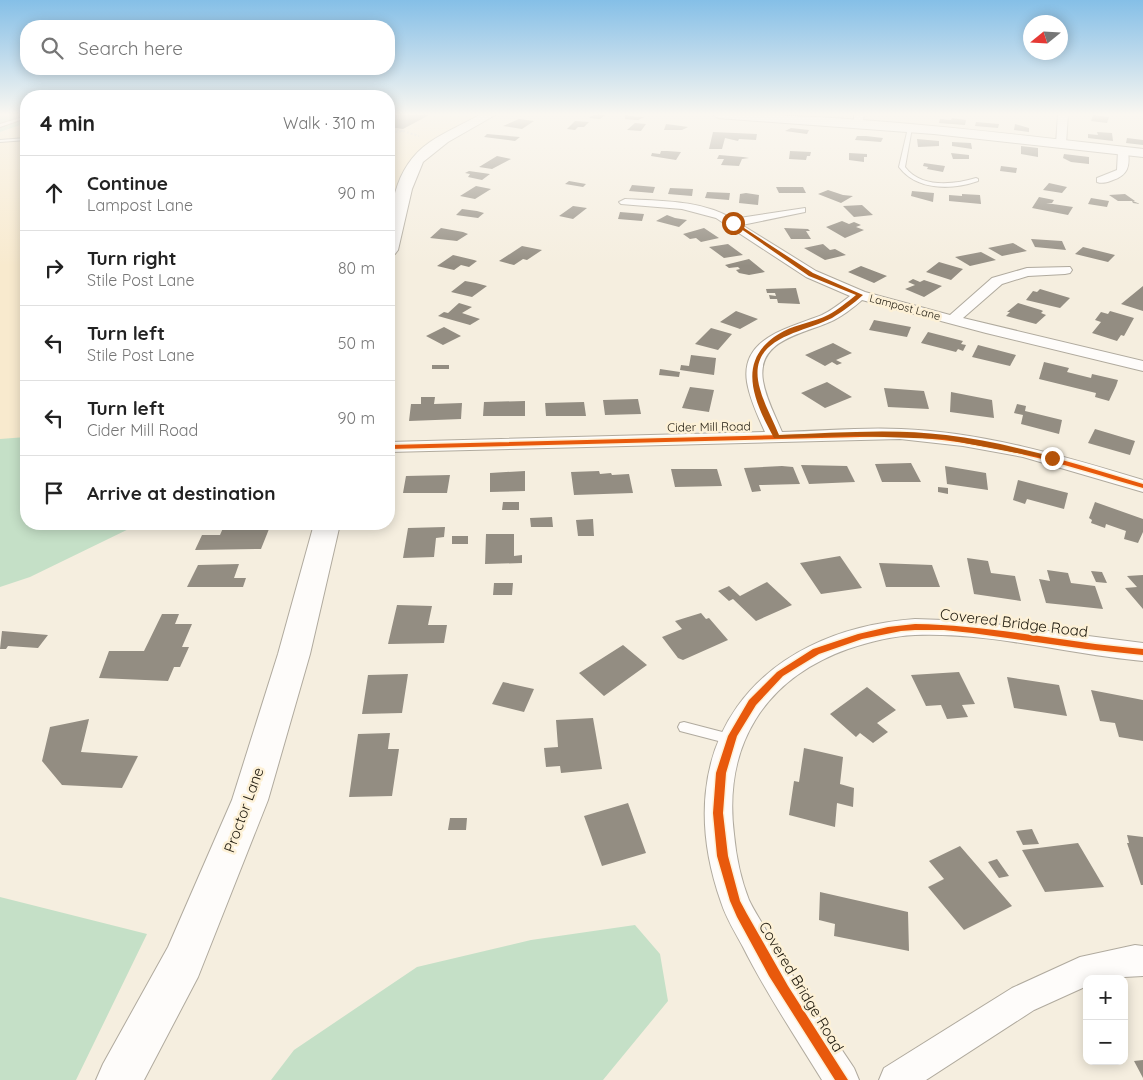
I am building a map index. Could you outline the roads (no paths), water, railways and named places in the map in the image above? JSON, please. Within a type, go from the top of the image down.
[{"type":"street","points":[[395,223],[415,164]]},
{"type":"street","points":[[1101,180],[1119,175],[1125,164]]},
{"type":"street","name":"Lampost Lane","points":[[625,202],[695,208],[720,216],[811,274],[860,295],[953,320],[1143,366]]},
{"type":"street","points":[[733,223],[802,210]]},
{"type":"street","points":[[953,320],[997,281],[1027,272],[1065,270]]},
{"type":"street","points":[[776,437],[756,388],[754,371],[757,359],[764,348],[776,338],[788,331],[830,316],[860,295]]},
{"type":"street","name":"Cider Mill Road","points":[[395,447],[890,434],[944,436],[1052,458],[1143,486]]},
{"type":"street","name":"Proctor Lane","points":[[119,1080],[183,962],[250,800],[294,654],[325,530]]},
{"type":"street","name":"Covered Bridge Road","points":[[842,1080],[764,958],[735,902],[720,853],[718,809],[722,772],[730,739],[748,706],[772,680],[799,659],[839,641],[880,631],[914,627],[963,629],[1143,652]]},
{"type":"street","points":[[896,1080],[1023,999],[1080,972],[1135,960],[1143,961]]},
{"type":"lane","points":[[903,164],[904,172],[916,179],[941,185],[960,185],[976,180]]},
{"type":"lane","points":[[684,727],[730,739]]}]
